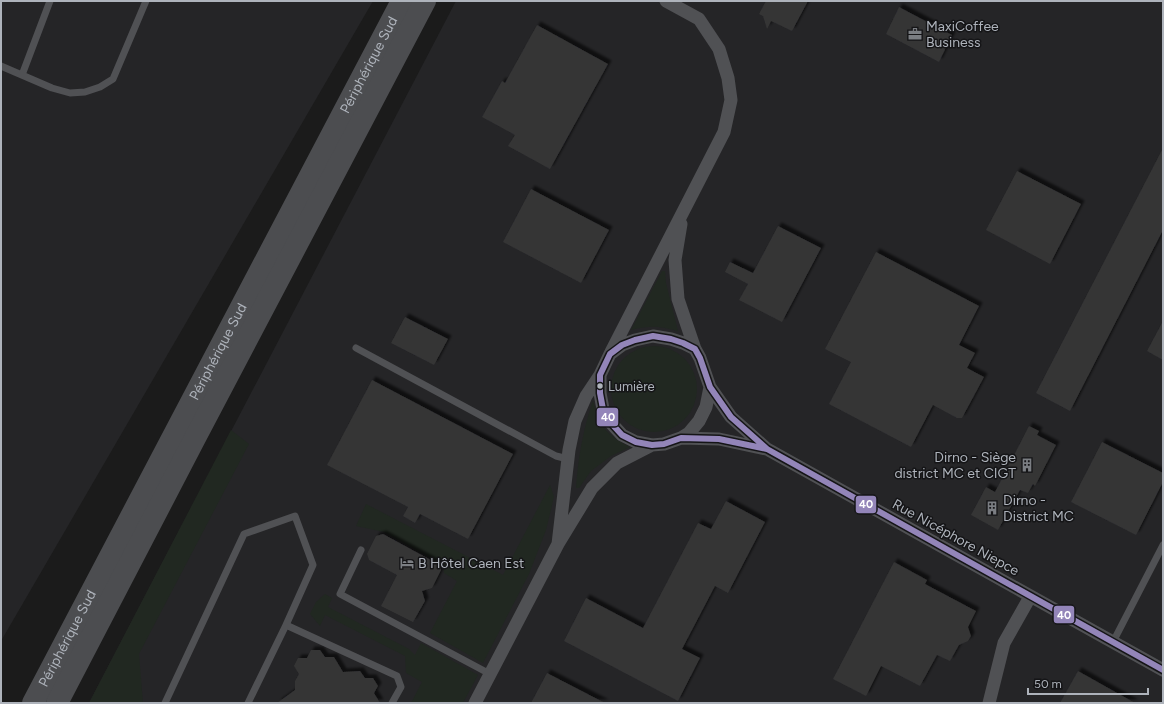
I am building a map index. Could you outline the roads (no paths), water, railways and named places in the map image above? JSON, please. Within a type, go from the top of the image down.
[{"type":"highway","name":"Périphérique Sud","points":[[33,703],[402,1]]},
{"type":"highway","name":"Périphérique Sud","points":[[57,703],[425,1]]},
{"type":"street","points":[[558,544],[568,459],[575,421],[586,396],[600,375],[724,132],[731,100],[728,78],[719,49],[698,19],[666,1]]},
{"type":"street","points":[[600,375],[600,393],[603,409],[611,423],[622,434],[636,442],[652,445],[664,444],[681,438],[689,433],[699,421],[706,407],[710,387],[678,299],[674,260],[684,210]]},
{"type":"street","points":[[610,354],[622,345],[653,336],[671,339],[695,349]]},
{"type":"street","name":"Rue Nicéphore Niepce","points":[[710,387],[731,417],[767,449],[1163,670]]},
{"type":"street","points":[[681,438],[719,439],[767,449]]},
{"type":"street","points":[[475,703],[558,544],[592,488],[617,463],[652,445]]},
{"type":"street","points":[[989,703],[1004,643],[1030,597]]},
{"type":"lane","points":[[22,75],[50,1]]},
{"type":"lane","points":[[1,66],[52,88],[70,93],[85,92],[100,88],[113,79],[146,1]]},
{"type":"lane","points":[[356,348],[556,456],[568,459]]},
{"type":"lane","points":[[165,703],[244,534],[295,516],[314,565],[248,703]]},
{"type":"lane","points":[[1113,642],[1163,545]]},
{"type":"lane","points":[[361,550],[340,594],[490,674]]},
{"type":"lane","points":[[286,625],[397,676],[401,687],[392,703]]},
{"type":"place","name":"MaxiCoffee Business","points":[[915,34]]},
{"type":"place","name":"Lumière","points":[[600,386]]},
{"type":"place","name":"Dirno - Siège district MC et CIGT","points":[[1027,465]]},
{"type":"place","name":"Dirno - District MC","points":[[992,508]]},
{"type":"place","name":"B Hôtel Caen Est","points":[[407,563]]}]
